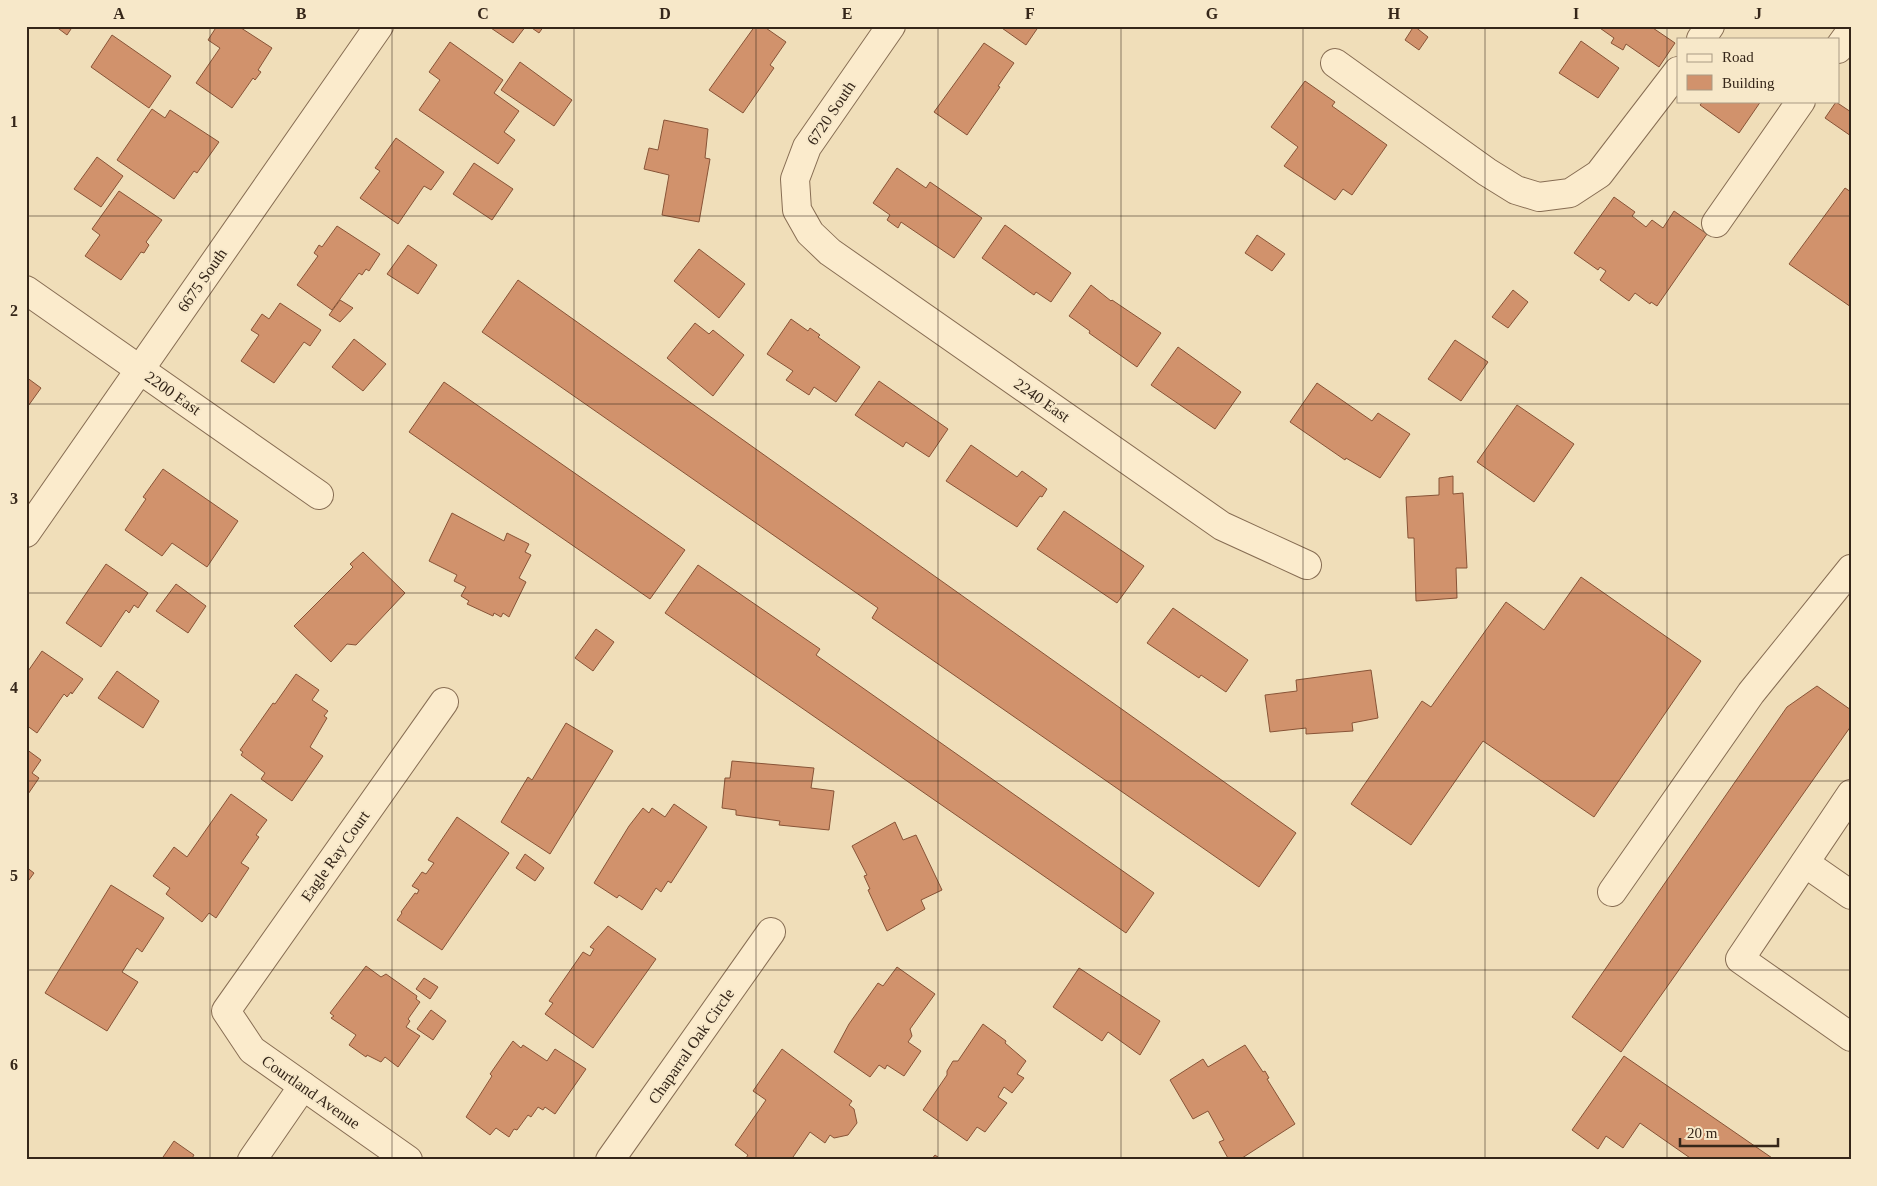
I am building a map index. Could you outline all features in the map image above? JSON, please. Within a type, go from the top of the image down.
[{"type":"street","name":"6675 South","points":[[26,533],[379,26]]},
{"type":"street","name":"6720 South","points":[[797,210],[795,179],[807,147],[891,26]]},
{"type":"street","points":[[1702,38],[1710,26]]},
{"type":"street","points":[[1840,46],[1851,31]]},
{"type":"street","points":[[1335,63],[1487,172],[1516,190],[1539,197],[1570,193],[1599,174],[1677,72]]},
{"type":"street","points":[[1716,222],[1800,102]]},
{"type":"street","name":"2240 East","points":[[797,210],[810,233],[830,252],[1222,526],[1307,565]]},
{"type":"street","name":"2200 East","points":[[26,290],[319,495]]},
{"type":"street","points":[[1612,892],[1751,693],[1851,569]]},
{"type":"street","name":"Eagle Ray Court","points":[[226,1011],[444,702]]},
{"type":"street","points":[[1851,794],[1740,959],[1851,1037]]},
{"type":"street","points":[[1805,863],[1851,895]]},
{"type":"street","name":"Chaparral Oak Circle","points":[[610,1160],[771,932]]},
{"type":"street","name":"Courtland Avenue","points":[[226,1011],[252,1050],[408,1160]]},
{"type":"street","points":[[252,1160],[303,1086]]},
{"type":"building","points":[[55,26],[73,26],[67,35]]},
{"type":"building","points":[[217,26],[238,26],[272,48],[258,70],[261,72],[255,80],[253,78],[232,108],[196,83],[220,48],[208,40]]},
{"type":"building","points":[[488,26],[526,26],[513,43]]},
{"type":"building","points":[[529,26],[544,26],[539,33]]},
{"type":"building","points":[[755,26],[763,26],[786,42],[770,65],[774,68],[743,113],[709,90]]},
{"type":"building","points":[[999,26],[1039,26],[1026,45]]},
{"type":"building","points":[[1414,26],[1428,37],[1419,50],[1405,40]]},
{"type":"building","points":[[1597,26],[1650,26],[1675,43],[1659,67],[1626,44],[1623,50],[1611,43],[1614,38]]},
{"type":"building","points":[[112,35],[171,76],[149,108],[91,67]]},
{"type":"building","points":[[1581,41],[1619,68],[1598,98],[1559,73]]},
{"type":"building","points":[[450,42],[503,80],[494,93],[519,111],[504,132],[515,140],[498,164],[419,110],[440,80],[429,72]]},
{"type":"building","points":[[984,43],[1014,63],[967,135],[934,112]]},
{"type":"building","points":[[520,62],[572,100],[554,126],[501,90]]},
{"type":"building","points":[[1305,81],[1335,102],[1332,106],[1387,145],[1352,195],[1343,189],[1335,200],[1284,166],[1298,147],[1271,127]]},
{"type":"building","points":[[1702,102],[1760,102],[1739,133],[1700,105]]},
{"type":"building","points":[[1836,102],[1851,112],[1851,136],[1825,118]]},
{"type":"building","points":[[152,109],[165,118],[170,110],[219,142],[197,173],[194,171],[174,199],[117,160]]},
{"type":"building","points":[[664,120],[708,129],[705,158],[710,159],[699,222],[662,215],[669,175],[644,169],[649,148],[658,150]]},
{"type":"building","points":[[396,138],[444,172],[431,190],[424,186],[398,224],[360,198],[380,171],[375,168]]},
{"type":"building","points":[[97,157],[123,176],[101,207],[74,189]]},
{"type":"building","points":[[474,163],[513,189],[492,220],[453,194]]},
{"type":"building","points":[[897,168],[926,188],[930,182],[982,218],[954,258],[901,222],[898,228],[887,220],[890,215],[873,203]]},
{"type":"building","points":[[1845,188],[1851,192],[1851,307],[1789,264]]},
{"type":"building","points":[[119,191],[162,220],[146,242],[149,245],[144,253],[141,252],[121,280],[85,256],[100,235],[92,229]]},
{"type":"building","points":[[1614,197],[1635,212],[1632,216],[1646,227],[1652,220],[1663,228],[1674,211],[1707,234],[1657,306],[1651,302],[1650,304],[1635,293],[1629,301],[1600,280],[1606,271],[1600,267],[1598,270],[1574,253]]},
{"type":"building","points":[[1005,225],[1071,273],[1051,302],[1036,292],[1034,295],[982,258]]},
{"type":"building","points":[[337,226],[380,254],[369,271],[366,269],[362,275],[359,273],[332,310],[297,285],[318,256],[314,253],[319,245],[322,247]]},
{"type":"building","points":[[1257,235],[1285,254],[1272,271],[1245,253]]},
{"type":"building","points":[[408,245],[437,265],[418,294],[387,274]]},
{"type":"building","points":[[699,249],[745,284],[719,318],[674,281]]},
{"type":"building","points":[[518,280],[1296,833],[1259,887],[872,618],[878,608],[482,332]]},
{"type":"building","points":[[1091,285],[1111,301],[1161,333],[1137,367],[1089,333],[1090,331],[1069,316]]},
{"type":"building","points":[[1513,290],[1528,302],[1508,328],[1492,317]]},
{"type":"building","points":[[340,300],[353,308],[340,322],[329,315]]},
{"type":"building","points":[[280,303],[321,330],[310,346],[304,342],[274,383],[241,361],[259,335],[251,330],[262,314],[269,319]]},
{"type":"building","points":[[791,319],[808,331],[810,328],[820,335],[818,337],[860,367],[836,402],[814,387],[809,395],[786,380],[793,371],[767,354]]},
{"type":"building","points":[[695,323],[709,334],[713,330],[744,355],[713,396],[667,358]]},
{"type":"building","points":[[354,339],[386,364],[363,391],[332,367]]},
{"type":"building","points":[[1455,340],[1488,362],[1461,401],[1428,379]]},
{"type":"building","points":[[1178,347],[1241,392],[1215,429],[1151,385]]},
{"type":"building","points":[[26,377],[41,388],[26,409]]},
{"type":"building","points":[[879,381],[948,429],[929,457],[906,442],[903,447],[855,415]]},
{"type":"building","points":[[444,382],[685,550],[650,599],[409,432]]},
{"type":"building","points":[[1317,383],[1372,421],[1378,413],[1410,434],[1380,478],[1346,458],[1345,460],[1290,422]]},
{"type":"building","points":[[1517,405],[1574,444],[1534,502],[1477,462]]},
{"type":"building","points":[[971,445],[1017,477],[1022,471],[1047,489],[1017,527],[946,481]]},
{"type":"building","points":[[163,469],[238,521],[207,567],[172,543],[162,556],[125,530],[146,499],[143,497]]},
{"type":"building","points":[[1453,476],[1453,494],[1463,493],[1467,568],[1456,568],[1457,598],[1416,601],[1414,538],[1408,538],[1406,497],[1439,495],[1439,478]]},
{"type":"building","points":[[1064,511],[1144,566],[1117,603],[1037,549]]},
{"type":"building","points":[[452,513],[504,541],[507,533],[529,544],[525,552],[531,555],[519,578],[526,582],[509,617],[503,613],[501,617],[494,613],[493,616],[467,604],[469,601],[461,596],[466,587],[454,581],[457,575],[429,561]]},
{"type":"building","points":[[363,552],[405,593],[356,645],[347,644],[331,662],[294,626],[353,567],[350,564]]},
{"type":"building","points":[[106,564],[148,593],[138,608],[134,605],[129,613],[126,610],[101,647],[66,623]]},
{"type":"building","points":[[698,565],[820,649],[816,655],[1154,893],[1126,933],[665,613]]},
{"type":"building","points":[[1581,577],[1701,661],[1594,817],[1483,741],[1411,845],[1351,804],[1422,701],[1431,707],[1506,602],[1544,630]]},
{"type":"building","points":[[176,584],[206,606],[188,633],[156,611]]},
{"type":"building","points":[[1173,608],[1248,660],[1226,692],[1201,675],[1199,678],[1147,643]]},
{"type":"building","points":[[596,629],[614,642],[593,671],[575,658]]},
{"type":"building","points":[[42,651],[83,679],[72,694],[71,692],[67,697],[64,694],[37,733],[26,725],[26,674]]},
{"type":"building","points":[[1371,670],[1378,718],[1352,723],[1353,731],[1306,734],[1306,728],[1270,732],[1265,695],[1297,691],[1296,680]]},
{"type":"building","points":[[117,671],[159,701],[143,728],[98,698]]},
{"type":"building","points":[[296,674],[319,690],[312,700],[328,711],[324,716],[327,718],[310,747],[323,756],[292,801],[261,779],[265,773],[241,755],[243,752],[240,750]]},
{"type":"building","points":[[1817,686],[1851,710],[1851,726],[1621,1052],[1572,1017],[1787,707]]},
{"type":"building","points":[[566,723],[613,751],[550,854],[501,822],[528,777],[532,780]]},
{"type":"building","points":[[26,749],[41,760],[32,773],[39,778],[26,797]]},
{"type":"building","points":[[732,761],[814,768],[811,788],[834,791],[829,830],[779,825],[780,821],[736,815],[736,810],[722,808],[725,778],[730,778]]},
{"type":"building","points":[[231,794],[267,820],[256,835],[259,837],[241,863],[249,868],[216,918],[209,913],[202,922],[166,894],[170,888],[153,876],[174,847],[187,857]]},
{"type":"building","points":[[674,804],[707,827],[671,883],[668,881],[661,892],[656,888],[642,910],[619,895],[617,898],[594,883],[629,826],[643,808],[649,813],[652,808],[665,817]]},
{"type":"building","points":[[457,817],[509,853],[442,950],[397,920],[415,893],[417,894],[419,890],[412,886],[422,872],[426,874],[434,863],[428,860]]},
{"type":"building","points":[[895,822],[903,840],[916,835],[942,890],[921,900],[925,909],[887,931],[868,890],[870,889],[864,876],[867,875],[852,846]]},
{"type":"building","points":[[525,854],[544,868],[535,881],[516,868]]},
{"type":"building","points":[[26,867],[34,873],[26,884]]},
{"type":"building","points":[[111,885],[164,918],[142,952],[137,948],[122,972],[138,982],[107,1031],[45,993]]},
{"type":"building","points":[[608,926],[656,959],[593,1048],[545,1014],[553,1003],[549,1001],[583,952],[590,956],[594,949],[590,947]]},
{"type":"building","points":[[366,966],[381,977],[386,974],[417,996],[416,999],[420,1002],[408,1019],[410,1021],[406,1027],[420,1036],[398,1067],[385,1057],[381,1062],[367,1055],[366,1057],[349,1045],[356,1035],[331,1018],[334,1016],[330,1013]]},
{"type":"building","points":[[897,967],[935,994],[910,1029],[912,1036],[908,1042],[921,1051],[904,1076],[887,1065],[885,1069],[879,1065],[870,1077],[834,1052],[849,1024],[878,983],[883,986]]},
{"type":"building","points":[[1079,968],[1160,1021],[1140,1055],[1108,1032],[1102,1041],[1053,1007]]},
{"type":"building","points":[[424,978],[438,987],[430,999],[416,989]]},
{"type":"building","points":[[431,1010],[446,1021],[433,1040],[417,1029]]},
{"type":"building","points":[[983,1024],[1006,1041],[1005,1043],[1026,1061],[1017,1074],[1024,1078],[1012,1093],[1004,1087],[998,1097],[1007,1103],[985,1132],[977,1127],[967,1141],[923,1110],[947,1075],[947,1071],[953,1061],[958,1061]]},
{"type":"building","points":[[513,1041],[521,1048],[523,1045],[547,1061],[555,1049],[586,1069],[555,1114],[545,1107],[543,1110],[538,1107],[531,1117],[528,1115],[517,1130],[514,1129],[509,1137],[496,1128],[490,1135],[466,1117],[492,1076],[490,1074]]},
{"type":"building","points":[[1245,1045],[1263,1072],[1265,1071],[1269,1078],[1267,1079],[1295,1124],[1239,1160],[1229,1160],[1219,1142],[1224,1140],[1208,1111],[1193,1119],[1170,1080],[1203,1059],[1208,1067]]},
{"type":"building","points":[[782,1049],[852,1101],[849,1105],[854,1109],[857,1123],[848,1135],[834,1138],[830,1135],[825,1143],[810,1132],[791,1160],[749,1160],[746,1158],[748,1155],[735,1145],[766,1100],[753,1091]]},
{"type":"building","points":[[1624,1056],[1775,1160],[1693,1160],[1640,1123],[1623,1148],[1606,1136],[1598,1149],[1572,1130]]},
{"type":"building","points":[[174,1141],[194,1155],[191,1160],[161,1160]]},
{"type":"building","points":[[935,1155],[942,1160],[931,1160]]}]
